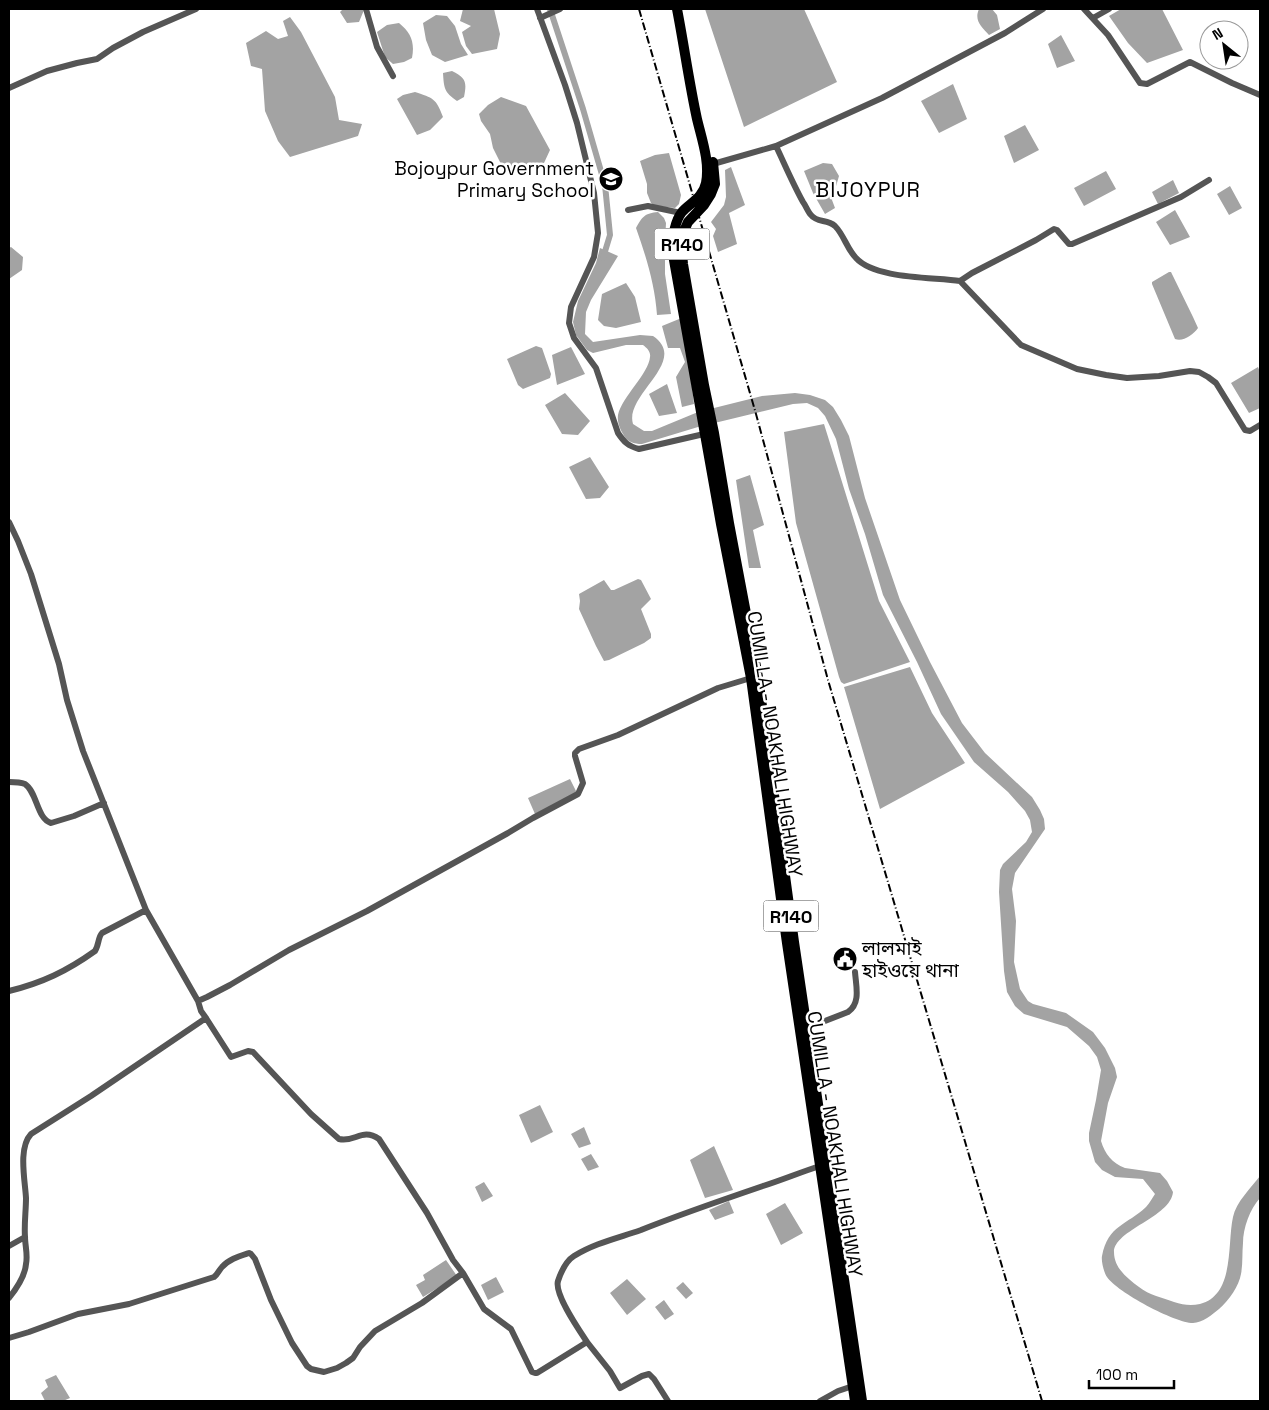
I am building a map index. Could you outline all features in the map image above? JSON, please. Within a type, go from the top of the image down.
[{"type":"main road","name":"R140","points":[[677,9],[697,119],[715,184],[711,194],[688,222],[682,242],[691,332]]},
{"type":"main road","name":"R140","points":[[683,9],[710,168],[704,190],[681,213],[672,249],[691,332]]},
{"type":"main road","name":"CUMILLA - NOAKHALI HIGHWAY","points":[[691,332],[709,433],[720,524],[764,751],[787,943],[855,1401]]},
{"type":"main road","name":"R140","points":[[709,433],[758,677],[764,751],[862,1401]]},
{"type":"street","points":[[9,88],[47,71],[96,59],[143,32],[196,9]]},
{"type":"street","points":[[366,9],[377,47],[393,76]]},
{"type":"street","points":[[537,9],[577,123],[594,193],[598,233],[594,257],[571,307],[569,323],[574,338],[596,368],[618,434],[622,441],[629,446],[639,449],[709,433]]},
{"type":"street","points":[[541,17],[560,9]]},
{"type":"street","points":[[710,168],[776,146],[882,98],[1005,33],[1042,9]]},
{"type":"street","points":[[1084,9],[1108,36],[1140,83],[1147,84],[1190,62],[1260,95]]},
{"type":"street","points":[[1093,18],[1109,9]]},
{"type":"street","points":[[776,146],[799,195],[811,215],[819,221],[826,221],[833,225],[856,258],[864,265],[877,271],[960,282],[1020,345],[1077,369],[1127,378],[1159,376],[1190,371],[1200,372],[1216,382],[1245,430],[1250,431],[1260,425]]},
{"type":"street","points":[[960,282],[972,273],[1054,229],[1069,244],[1072,244],[1180,197],[1209,180]]},
{"type":"street","points":[[628,210],[648,206],[681,213]]},
{"type":"street","points":[[9,522],[31,574],[59,664],[67,700],[83,752],[146,910],[198,1000],[201,1011],[222,1040],[230,1056],[248,1051],[253,1052],[310,1114],[339,1139],[344,1140],[368,1134],[380,1139],[484,1309],[511,1329],[532,1372],[538,1373],[587,1342]]},
{"type":"street","points":[[198,1000],[230,985],[288,950],[367,911],[578,794],[583,783],[574,756],[579,750],[718,688],[751,678]]},
{"type":"street","points":[[9,782],[20,783],[27,787],[45,820],[51,823],[74,816],[104,803]]},
{"type":"street","points":[[9,991],[64,972],[96,951],[100,934],[146,910]]},
{"type":"street","points":[[807,1028],[848,1012],[853,1008],[856,1004],[857,995],[855,972]]},
{"type":"street","points":[[9,1298],[15,1291],[27,1263],[24,1237],[26,1197],[23,1152],[28,1137],[206,1018]]},
{"type":"street","points":[[668,1401],[649,1374],[642,1376],[624,1388],[620,1388],[610,1371],[587,1342],[558,1292],[557,1283],[566,1264],[572,1257],[602,1242],[820,1166]]},
{"type":"street","points":[[9,1246],[24,1237]]},
{"type":"street","points":[[9,1338],[78,1314],[129,1304],[214,1277],[223,1265],[249,1253],[254,1256],[271,1300],[292,1343],[307,1366],[324,1372],[337,1368],[353,1358],[360,1347],[375,1331],[422,1303],[462,1273]]},
{"type":"street","points":[[820,1401],[838,1391],[853,1386]]},
{"type":"shaded area","points":[[343,9],[364,10],[359,22],[347,23],[340,12]]},
{"type":"shaded area","points":[[463,9],[494,9],[500,34],[497,49],[472,54],[466,46],[462,32],[471,26],[460,21]]},
{"type":"shaded area","points":[[705,9],[804,9],[837,82],[744,127]]},
{"type":"shaded area","points":[[979,9],[992,9],[997,15],[1000,29],[989,35],[978,20]]},
{"type":"shaded area","points":[[1121,9],[1162,9],[1183,50],[1147,63],[1128,43],[1109,16]]},
{"type":"shaded area","points":[[436,15],[447,16],[455,26],[461,44],[468,55],[445,62],[432,55],[426,40],[423,23]]},
{"type":"shaded area","points":[[290,17],[301,32],[335,97],[339,120],[362,124],[358,136],[290,157],[278,141],[265,111],[262,69],[251,66],[246,43],[266,31],[278,39],[288,36],[283,21]]},
{"type":"shaded area","points":[[399,23],[407,30],[411,38],[413,47],[412,58],[393,64],[385,57],[377,32],[387,25]]},
{"type":"shaded area","points":[[1061,35],[1075,61],[1057,68],[1048,44]]},
{"type":"shaded area","points":[[452,71],[463,78],[465,84],[464,97],[457,101],[449,95],[444,82],[443,73]]},
{"type":"shaded area","points":[[953,84],[967,119],[939,133],[921,101]]},
{"type":"shaded area","points":[[415,92],[436,102],[443,117],[430,130],[417,135],[397,99],[403,95]]},
{"type":"shaded area","points":[[501,97],[526,106],[550,150],[544,163],[523,169],[502,166],[493,148],[490,134],[481,121],[479,114],[488,105]]},
{"type":"shaded area","points":[[1025,125],[1039,150],[1014,163],[1004,136]]},
{"type":"shaded area","points":[[669,153],[681,195],[679,204],[675,208],[655,206],[651,203],[640,161],[655,155]]},
{"type":"shaded area","points":[[823,163],[832,164],[839,176],[832,200],[835,208],[825,214],[813,193],[804,171]]},
{"type":"shaded area","points":[[731,167],[745,205],[729,213],[737,244],[718,252],[713,236],[716,229],[711,222],[724,205],[726,197],[725,170]]},
{"type":"shaded area","points":[[1106,171],[1116,189],[1084,206],[1074,188]]},
{"type":"shaded area","points":[[1173,180],[1179,193],[1158,204],[1152,192]]},
{"type":"shaded area","points":[[1230,186],[1242,208],[1229,215],[1217,194]]},
{"type":"shaded area","points":[[1175,210],[1190,237],[1170,245],[1156,222]]},
{"type":"shaded area","points":[[658,212],[666,223],[665,274],[671,314],[657,315],[650,271],[636,228],[644,216]]},
{"type":"shaded area","points":[[11,247],[23,257],[22,270],[9,279],[9,248]]},
{"type":"shaded area","points":[[600,248],[618,256],[591,300],[586,312],[585,334],[593,342],[640,335],[653,336],[662,346],[664,356],[661,367],[638,402],[633,413],[633,424],[644,431],[652,431],[698,412],[762,396],[795,393],[825,400],[833,407],[841,420],[849,436],[865,498],[900,600],[930,662],[962,723],[985,753],[1032,797],[1044,819],[1045,829],[1015,873],[1012,889],[1016,921],[1014,962],[1020,989],[1028,1001],[1033,1004],[1066,1013],[1093,1032],[1105,1048],[1115,1068],[1117,1077],[1108,1103],[1101,1141],[1105,1150],[1110,1158],[1120,1166],[1160,1173],[1173,1192],[1170,1201],[1163,1209],[1132,1230],[1116,1244],[1114,1252],[1119,1268],[1139,1287],[1161,1298],[1190,1305],[1200,1304],[1211,1299],[1219,1290],[1224,1280],[1235,1211],[1240,1201],[1260,1176],[1260,1198],[1250,1213],[1244,1231],[1240,1279],[1233,1293],[1223,1305],[1204,1320],[1196,1323],[1185,1322],[1147,1306],[1122,1291],[1105,1273],[1102,1256],[1109,1238],[1119,1227],[1146,1207],[1155,1194],[1143,1179],[1115,1177],[1102,1170],[1095,1162],[1089,1141],[1089,1133],[1101,1070],[1097,1057],[1089,1046],[1067,1027],[1024,1014],[1015,1006],[1007,992],[999,892],[1000,870],[1003,864],[1026,842],[1032,832],[1030,820],[1025,811],[1008,792],[974,762],[941,714],[883,595],[849,489],[836,439],[825,416],[818,408],[807,403],[793,404],[698,427],[642,444],[629,441],[620,428],[618,415],[620,408],[649,363],[649,352],[643,345],[626,345],[593,353],[587,350],[576,335],[573,322],[578,301],[596,263]]},
{"type":"shaded area","points":[[1171,272],[1198,328],[1191,335],[1181,340],[1175,339],[1152,284],[1152,282]]},
{"type":"shaded area","points":[[626,283],[635,297],[641,322],[616,328],[604,326],[598,320],[602,294]]},
{"type":"shaded area","points":[[684,317],[694,404],[682,407],[676,377],[685,362],[680,348],[668,348],[662,326]]},
{"type":"shaded area","points":[[536,346],[542,348],[551,374],[550,378],[523,389],[518,385],[507,359]]},
{"type":"shaded area","points":[[571,347],[585,374],[557,385],[552,355]]},
{"type":"shaded area","points":[[1258,367],[1260,372],[1260,408],[1249,413],[1231,383]]},
{"type":"shaded area","points":[[667,384],[677,413],[659,416],[649,394]]},
{"type":"shaded area","points":[[565,393],[590,421],[578,435],[562,434],[545,405]]},
{"type":"shaded area","points":[[824,424],[879,601],[910,662],[844,684],[839,677],[796,523],[784,432]]},
{"type":"shaded area","points":[[590,457],[609,487],[600,498],[586,499],[569,467]]},
{"type":"shaded area","points":[[750,475],[764,525],[753,530],[761,568],[749,568],[736,480]]},
{"type":"shaded area","points":[[638,579],[641,580],[651,599],[641,609],[651,638],[604,661],[579,609],[579,594],[604,580],[611,590],[614,590]]},
{"type":"shaded area","points":[[910,667],[932,713],[965,763],[880,809],[844,687]]},
{"type":"shaded area","points":[[570,779],[577,793],[535,814],[528,798]]},
{"type":"shaded area","points":[[540,1105],[553,1132],[531,1143],[519,1115]]},
{"type":"shaded area","points":[[584,1127],[591,1144],[579,1148],[571,1134]]},
{"type":"shaded area","points":[[714,1146],[733,1190],[705,1198],[690,1160]]},
{"type":"shaded area","points":[[591,1154],[599,1167],[588,1171],[581,1159]]},
{"type":"shaded area","points":[[484,1182],[493,1196],[482,1202],[475,1187]]},
{"type":"shaded area","points":[[729,1201],[734,1213],[715,1220],[709,1210]]},
{"type":"shaded area","points":[[785,1203],[803,1233],[781,1245],[766,1214]]},
{"type":"shaded area","points":[[446,1260],[457,1276],[423,1297],[416,1285],[425,1280],[423,1275]]},
{"type":"shaded area","points":[[496,1277],[504,1292],[488,1300],[481,1285]]},
{"type":"shaded area","points":[[627,1279],[646,1299],[627,1315],[610,1293]]},
{"type":"shaded area","points":[[683,1282],[693,1293],[686,1299],[676,1288]]},
{"type":"shaded area","points":[[664,1300],[674,1314],[665,1320],[655,1307]]},
{"type":"shaded area","points":[[56,1375],[70,1398],[63,1401],[45,1401],[41,1393],[48,1387],[45,1380]]},
{"type":"waterway","points":[[550,9],[583,109],[605,185],[610,235],[603,258]]},
{"type":"railway","points":[[639,9],[756,414],[828,680],[1042,1401]]},
{"type":"place","name":"Bojoypur Government Primary School","points":[[611,179]]},
{"type":"place","name":"লালমাই হাইওয়ে থানা","points":[[845,959]]},
{"type":"district","name":"BIJOYPUR","points":[[868,189]]}]
